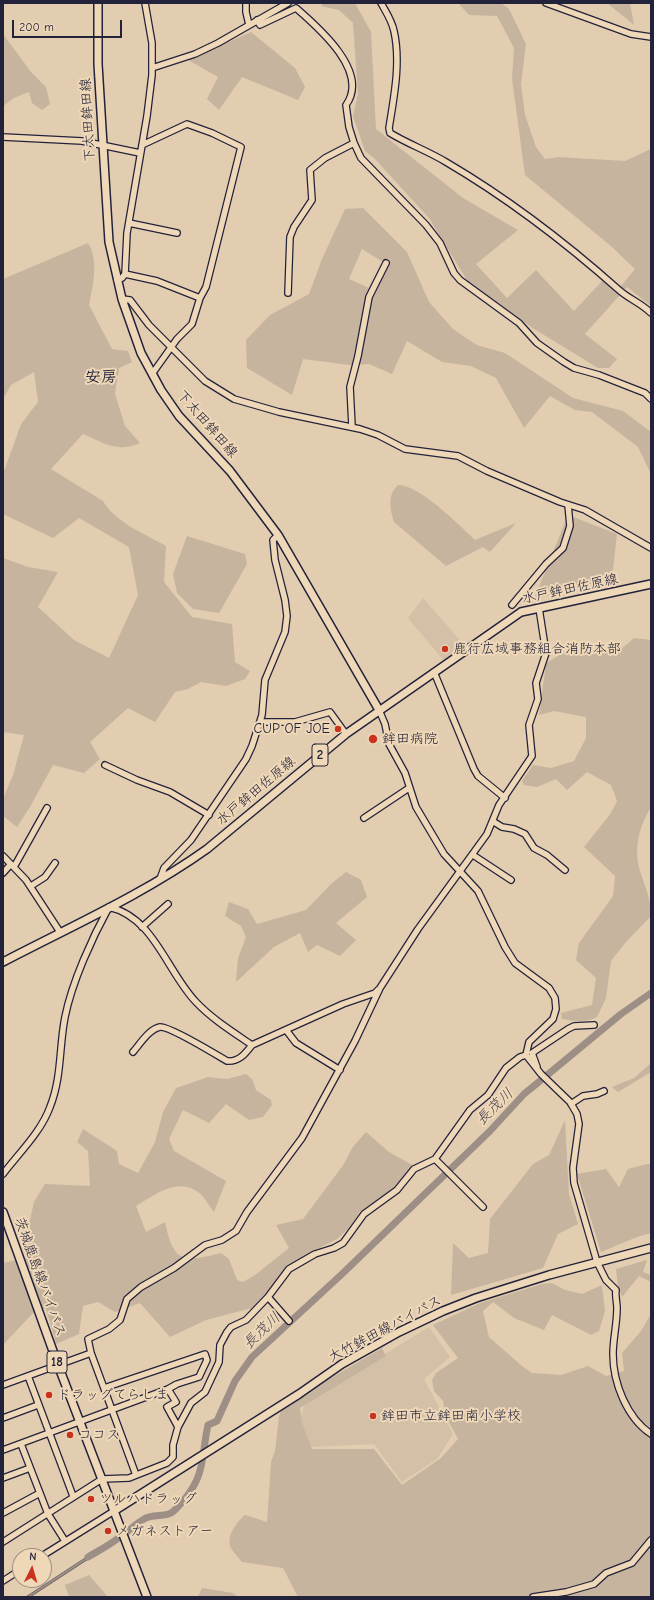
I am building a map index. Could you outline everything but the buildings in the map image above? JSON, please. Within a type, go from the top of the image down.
[{"type":"main road","name":"下太田鉾田線","points":[[98,3],[106,221],[116,280],[141,353],[152,374],[179,416],[230,471],[278,535],[379,710]]},
{"type":"main road","name":"水戸鉾田佐原線","points":[[3,962],[160,879],[207,849],[346,734],[515,616],[527,610],[651,584]]},
{"type":"main road","name":"茨城鹿島線バイパス","points":[[3,1212],[79,1422],[147,1597]]},
{"type":"main road","name":"大竹鉾田線バイパス","points":[[114,1511],[299,1394],[342,1364],[399,1332],[443,1311],[476,1298],[597,1262],[651,1248]]},
{"type":"street","points":[[116,280],[122,278],[125,274],[129,223],[151,94],[152,43],[145,3]]},
{"type":"street","points":[[246,3],[246,12],[249,25]]},
{"type":"street","points":[[152,68],[195,54],[218,43],[288,3]]},
{"type":"street","points":[[381,3],[391,22],[395,38],[396,75],[389,128],[390,133],[447,162],[525,213],[576,252],[620,291],[644,305],[651,313]]},
{"type":"street","points":[[546,3],[625,32],[651,37]]},
{"type":"street","points":[[258,20],[260,25],[296,8],[310,20],[342,57],[353,81],[349,100],[346,105],[349,127],[361,158],[369,168],[392,188],[426,225],[440,243],[454,273],[460,280],[519,323],[537,343],[564,362],[574,368],[599,375],[645,393],[651,399]]},
{"type":"street","points":[[142,145],[187,124],[241,147],[206,287],[200,298],[192,324],[171,348],[152,374]]},
{"type":"street","points":[[3,137],[82,141],[140,153]]},
{"type":"street","points":[[288,294],[290,237],[294,227],[312,200],[310,170],[325,158],[354,143]]},
{"type":"street","points":[[129,223],[178,233]]},
{"type":"street","points":[[352,426],[350,387],[358,356],[369,297],[386,263]]},
{"type":"street","points":[[125,274],[158,281],[200,298]]},
{"type":"street","points":[[122,300],[130,300],[149,325],[204,381],[234,400],[279,412],[352,426],[373,433],[405,449],[442,453],[461,457],[487,471],[568,505],[585,510],[651,548]]},
{"type":"street","points":[[512,605],[546,564],[563,548],[570,526],[568,505]]},
{"type":"street","points":[[160,879],[164,868],[184,849],[209,815],[246,759],[252,746],[264,706],[265,680],[285,632],[287,616],[285,600],[275,560],[273,540],[278,535]]},
{"type":"street","points":[[136,1475],[91,1353],[88,1339],[109,1329],[120,1320],[127,1299],[141,1286],[174,1268],[206,1245],[222,1240],[236,1231],[247,1212],[259,1199],[302,1138],[340,1070],[380,988],[422,923],[448,886],[473,855],[494,822],[499,805],[532,756],[528,725],[538,699],[536,684],[546,653],[539,608]]},
{"type":"street","points":[[434,672],[474,769],[478,776],[505,798]]},
{"type":"street","points":[[379,710],[385,724],[389,744],[405,773],[416,807],[444,854],[450,863],[478,891],[505,947],[515,963],[549,988],[553,994],[556,1009],[553,1018],[529,1042],[526,1056]]},
{"type":"street","points":[[260,722],[295,722],[330,712],[346,734]]},
{"type":"street","points":[[105,765],[137,780],[170,792],[209,815]]},
{"type":"street","points":[[364,818],[409,788]]},
{"type":"street","points":[[3,873],[12,866],[47,808]]},
{"type":"street","points":[[494,822],[502,827],[514,829],[524,834],[534,848],[547,855],[565,870]]},
{"type":"street","points":[[473,855],[511,880]]},
{"type":"street","points":[[3,856],[31,886],[60,932]]},
{"type":"street","points":[[31,886],[45,877],[55,863]]},
{"type":"street","points":[[142,927],[168,904]]},
{"type":"street","points":[[3,1174],[42,1124],[50,1107],[59,1077],[64,1024],[68,1006],[95,936],[109,907],[128,914],[142,927],[155,942],[195,1001],[252,1045]]},
{"type":"street","points":[[133,1052],[145,1037],[156,1029],[163,1027],[173,1030],[227,1061],[233,1061],[242,1058],[252,1045],[343,1004],[375,993],[380,988]]},
{"type":"street","points":[[537,1069],[532,1052],[574,1026],[594,1025]]},
{"type":"street","points":[[286,1030],[296,1043],[340,1070]]},
{"type":"street","points":[[526,1056],[571,1104],[577,1114],[579,1124],[573,1168],[574,1183],[597,1262],[606,1280],[616,1290],[617,1308],[613,1355],[618,1386],[631,1413],[645,1430],[651,1434]]},
{"type":"street","points":[[3,1542],[48,1514],[73,1496],[102,1480],[121,1480],[167,1463],[173,1457],[173,1445],[178,1427],[191,1403],[205,1392],[219,1362],[220,1345],[231,1327],[246,1320],[268,1297],[289,1269],[315,1254],[334,1248],[343,1243],[364,1214],[397,1190],[414,1169],[435,1159],[470,1110],[488,1095],[506,1068],[520,1057],[526,1056]]},
{"type":"street","points":[[571,1104],[583,1096],[597,1094],[604,1091]]},
{"type":"street","points":[[435,1159],[483,1207]]},
{"type":"street","points":[[268,1297],[289,1321]]},
{"type":"street","points":[[3,1386],[91,1353]]},
{"type":"street","points":[[3,1450],[168,1389],[177,1384],[200,1377],[207,1360],[205,1354],[104,1388]]},
{"type":"street","points":[[28,1376],[48,1433],[73,1496]]},
{"type":"street","points":[[168,1389],[176,1402],[167,1407],[178,1427]]},
{"type":"street","points":[[3,1418],[38,1406]]},
{"type":"street","points":[[21,1444],[48,1514],[65,1541]]},
{"type":"street","points":[[3,1478],[30,1468]]},
{"type":"street","points":[[3,1513],[40,1493]]},
{"type":"street","points":[[52,1549],[114,1511]]},
{"type":"street","points":[[533,1597],[566,1592],[594,1584],[606,1573],[632,1563],[651,1540]]},
{"type":"street","points":[[3,1581],[12,1575]]},
{"type":"shaded area","points":[[323,3],[355,3],[371,32],[376,129],[463,198],[518,230],[476,264],[507,298],[536,270],[574,311],[603,280],[621,286],[635,269],[612,247],[525,175],[512,79],[514,48],[497,16],[469,15],[458,3],[501,3],[509,9],[526,44],[521,84],[525,115],[536,147],[545,159],[559,157],[625,161],[651,149],[651,306],[627,287],[585,334],[617,359],[609,368],[598,368],[531,327],[468,282],[429,218],[374,158],[365,151],[353,116],[358,94],[353,23],[339,10],[321,6]]},
{"type":"shaded area","points":[[607,3],[630,3],[634,25]]},
{"type":"shaded area","points":[[251,32],[295,68],[305,87],[298,100],[242,77],[219,110],[207,99],[218,77],[188,60]]},
{"type":"shaded area","points":[[3,34],[31,72],[46,87],[50,104],[42,110],[32,103],[29,92],[14,98],[3,106]]},
{"type":"shaded area","points":[[363,208],[407,252],[429,302],[453,329],[477,345],[505,353],[573,398],[623,411],[651,432],[651,474],[638,447],[592,412],[575,410],[550,396],[524,428],[496,378],[471,366],[442,362],[407,341],[392,374],[369,364],[349,365],[303,359],[292,395],[247,368],[246,340],[270,315],[309,294],[322,259],[345,209]],"holes":[[[362,249],[383,262],[369,288],[349,279]]]},
{"type":"shaded area","points":[[88,243],[94,265],[89,305],[112,349],[128,351],[132,362],[119,368],[115,394],[125,426],[140,443],[132,446],[117,447],[111,446],[83,434],[51,469],[103,501],[115,515],[123,521],[166,546],[164,582],[192,617],[232,624],[235,662],[250,671],[245,679],[226,686],[201,682],[188,689],[175,692],[155,722],[128,708],[90,742],[100,759],[84,773],[53,765],[17,827],[3,816],[3,799],[13,775],[24,735],[3,732],[3,558],[28,567],[58,572],[38,607],[74,640],[109,658],[138,595],[129,547],[79,518],[53,538],[3,514],[3,474],[21,424],[38,402],[34,372],[11,385],[3,399],[3,279]]},
{"type":"shaded area","points":[[398,485],[417,491],[428,498],[450,516],[475,540],[516,523],[490,552],[483,547],[446,566],[394,522],[390,502],[392,493]]},
{"type":"shaded area","points":[[568,515],[617,534],[612,579],[534,599]]},
{"type":"shaded area","points":[[187,536],[245,554],[247,564],[219,613],[193,609],[177,593],[173,574]]},
{"type":"shaded area","points":[[423,598],[466,647],[445,662],[408,618]]},
{"type":"shaded area","points":[[634,638],[651,640],[651,807],[640,832],[637,856],[649,900],[651,916],[626,942],[611,961],[606,998],[597,1017],[584,1021],[562,1019],[561,1013],[592,1005],[596,978],[576,960],[579,943],[613,896],[615,876],[584,847],[611,813],[617,801],[611,785],[587,772],[567,790],[556,779],[537,787],[524,785],[522,781],[533,765],[551,768],[574,761],[586,738],[586,717],[554,711],[539,715],[546,664],[563,653],[578,648],[614,652],[619,650]]},
{"type":"shaded area","points":[[346,872],[361,880],[367,897],[336,923],[356,940],[340,956],[317,945],[308,952],[300,933],[274,947],[236,982],[238,958],[246,937],[241,926],[225,916],[229,902],[248,909],[257,924],[306,910],[331,884]]},
{"type":"shaded area","points":[[651,1063],[651,1072],[618,1092],[612,1087],[634,1078]]},
{"type":"shaded area","points":[[246,1074],[252,1079],[256,1090],[271,1100],[272,1105],[263,1117],[249,1120],[226,1104],[209,1123],[183,1110],[169,1139],[174,1151],[226,1181],[214,1212],[198,1192],[182,1186],[166,1189],[136,1206],[146,1232],[165,1222],[172,1246],[178,1254],[183,1257],[196,1258],[221,1253],[229,1259],[237,1280],[243,1282],[255,1275],[289,1248],[276,1225],[303,1219],[344,1164],[352,1148],[366,1132],[389,1152],[414,1166],[406,1174],[403,1181],[380,1200],[360,1212],[348,1229],[337,1239],[309,1253],[283,1271],[270,1289],[252,1308],[206,1320],[170,1337],[140,1303],[115,1312],[98,1302],[83,1306],[79,1334],[56,1344],[46,1308],[33,1313],[3,1345],[3,1263],[30,1257],[22,1231],[30,1220],[34,1202],[45,1184],[90,1186],[88,1151],[77,1142],[83,1129],[117,1151],[119,1164],[138,1173],[155,1142],[163,1112],[176,1088],[208,1077],[227,1079]]},
{"type":"shaded area","points":[[565,1120],[569,1194],[578,1224],[558,1234],[543,1268],[451,1295],[453,1243],[469,1258],[488,1253],[490,1219],[533,1164],[549,1155]]},
{"type":"shaded area","points":[[651,1164],[651,1233],[637,1237],[601,1252],[577,1174],[606,1169],[619,1187],[628,1169]]},
{"type":"shaded area","points":[[647,1260],[643,1272],[651,1275],[651,1282],[639,1276],[622,1297],[618,1287],[616,1269]]},
{"type":"shaded area","points":[[552,1283],[565,1290],[582,1294],[602,1285],[605,1311],[599,1331],[591,1335],[552,1315],[544,1330],[514,1318],[493,1302],[483,1311],[489,1337],[532,1373],[561,1375],[588,1366],[606,1376],[624,1371],[622,1353],[641,1331],[651,1314],[651,1597],[298,1597],[283,1568],[242,1562],[230,1546],[229,1542],[231,1533],[245,1515],[267,1522],[271,1462],[275,1451],[279,1416],[283,1406],[382,1348],[386,1356],[300,1408],[302,1423],[312,1449],[374,1449],[402,1485],[441,1458],[458,1439],[446,1417],[443,1401],[434,1391],[432,1380],[436,1373],[458,1358],[433,1325],[480,1303],[542,1284]]},
{"type":"shaded area","name":"鉾田市立鉾田南小学校","points":[[429,1327],[450,1357],[424,1379],[453,1434],[437,1459],[402,1482],[374,1444],[311,1447],[298,1428],[305,1403]]},
{"type":"shaded area","points":[[95,1552],[96,1554],[52,1583],[52,1580]]},
{"type":"shaded area","points":[[89,1575],[108,1597],[69,1597],[65,1585]]},
{"type":"shaded area","points":[[40,1588],[44,1588],[30,1597],[26,1597]]},
{"type":"shaded area","points":[[202,1588],[233,1593],[238,1597],[198,1597]]},
{"type":"waterway","name":"長茂川","points":[[546,1076],[621,1014],[651,993]]},
{"type":"waterway","name":"長茂川","points":[[88,1557],[110,1544],[147,1517],[168,1514],[176,1509],[184,1500],[196,1481],[202,1464],[208,1425],[217,1421],[235,1381],[252,1357],[342,1274],[490,1131],[524,1094],[540,1081]]},
{"type":"place","name":"鹿行広域事務組合消防本部","points":[[445,649]]},
{"type":"place","name":"CUP OF JOE","points":[[338,729]]},
{"type":"place","name":"鉾田病院","points":[[373,739]]},
{"type":"place","name":"ドラッグてらしま","points":[[49,1395]]},
{"type":"place","name":"鉾田市立鉾田南小学校","points":[[373,1416]]},
{"type":"place","name":"ココス","points":[[70,1435]]},
{"type":"place","name":"ツルハドラッグ","points":[[91,1499]]},
{"type":"place","name":"メガネストアー","points":[[108,1531]]},
{"type":"district","name":"安房","points":[[101,377]]}]
